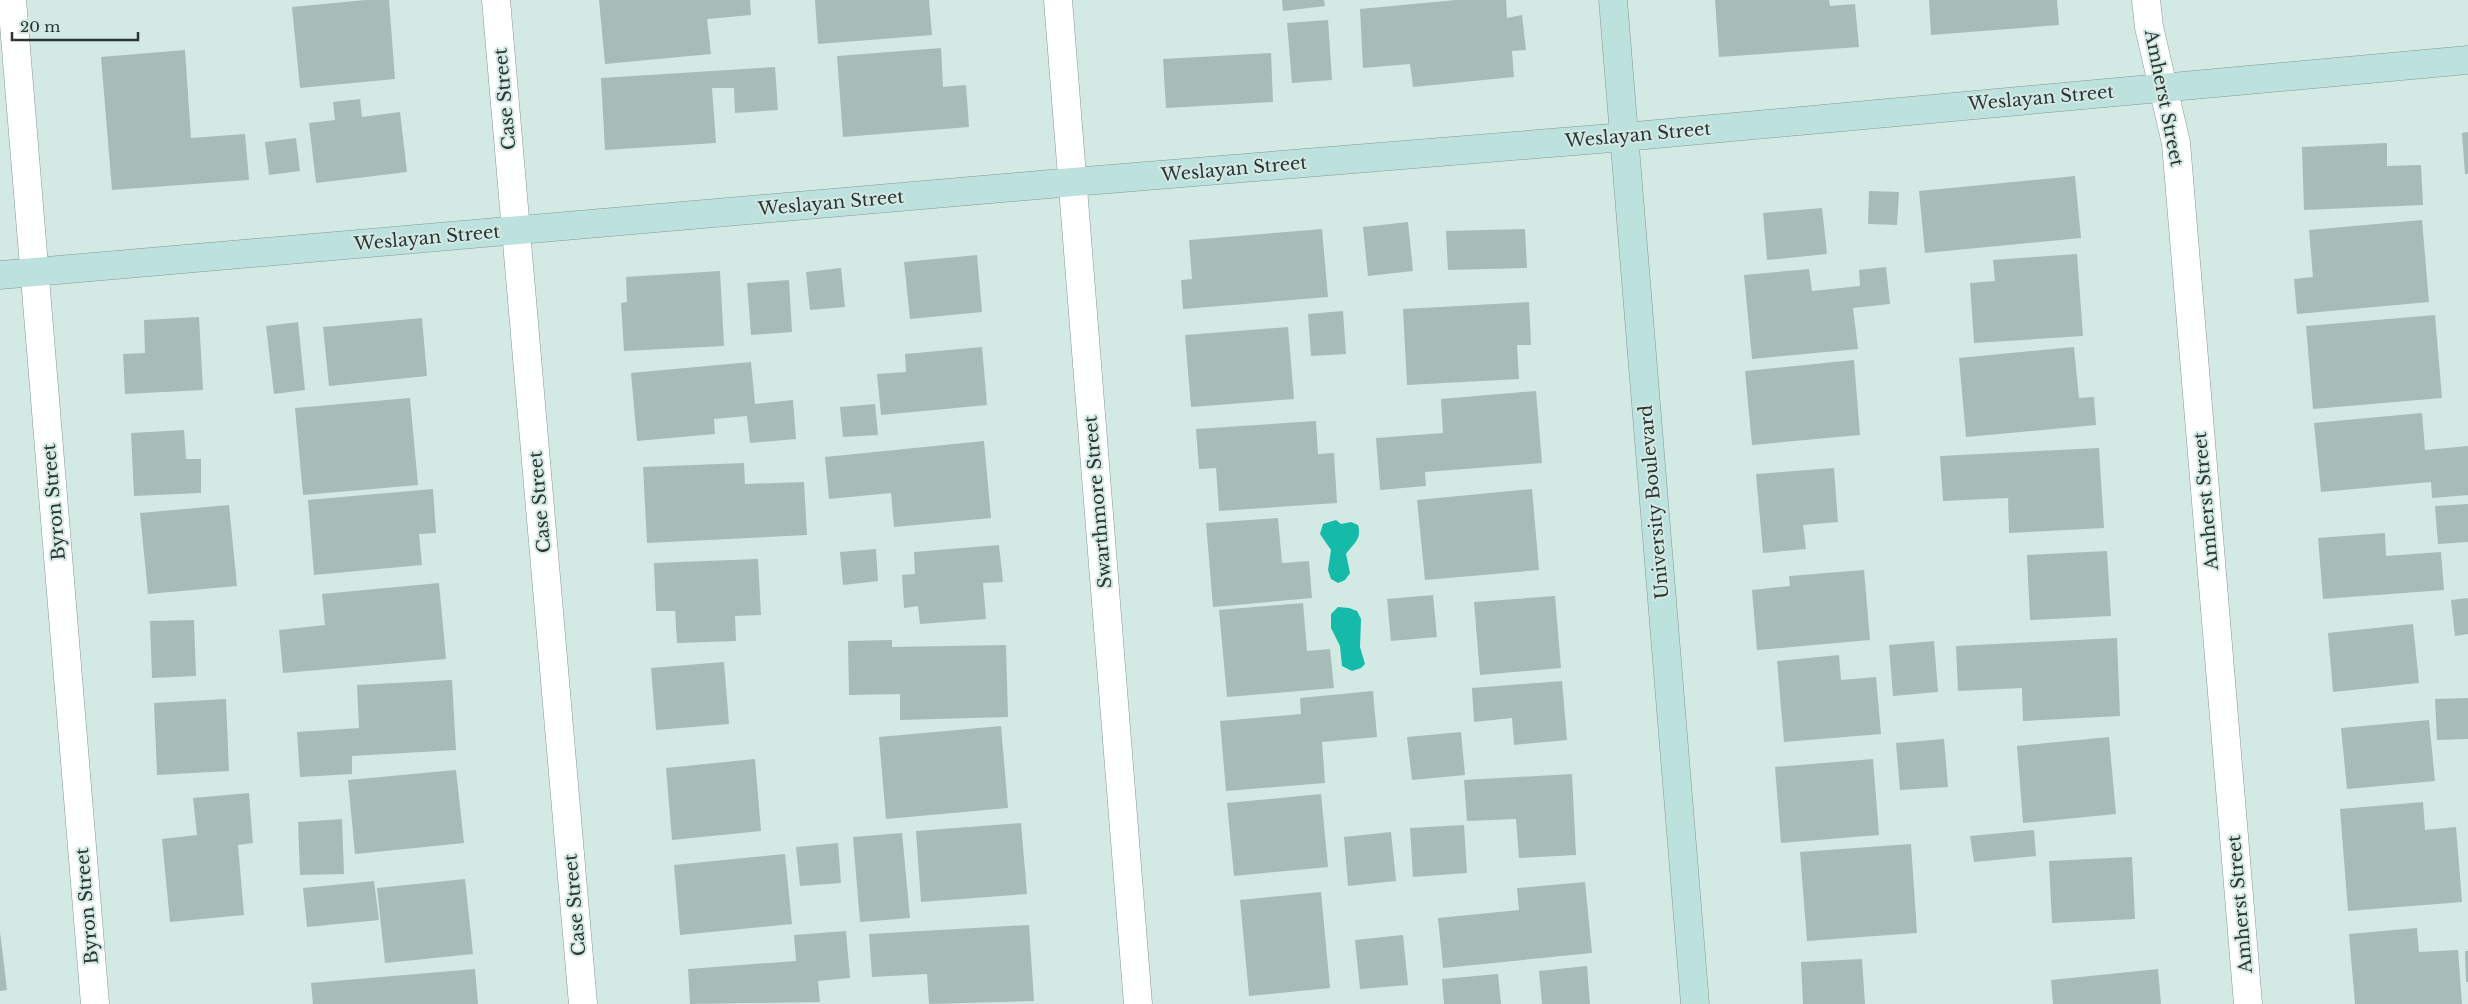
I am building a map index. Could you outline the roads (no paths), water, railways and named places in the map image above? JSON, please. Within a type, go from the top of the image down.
[{"type":"main road","name":"University Boulevard","points":[[1613,0],[1695,1004]]},
{"type":"main road","name":"Weslayan Street","points":[[0,275],[1073,182],[1624,137],[2468,60]]},
{"type":"street","name":"Byron Street","points":[[12,0],[95,1004]]},
{"type":"street","name":"Case Street","points":[[496,0],[583,1004]]},
{"type":"street","name":"Swarthmore Street","points":[[1058,0],[1138,1004]]},
{"type":"street","name":"Amherst Street","points":[[2146,0],[2148,27],[2176,143],[2248,1004]]}]
